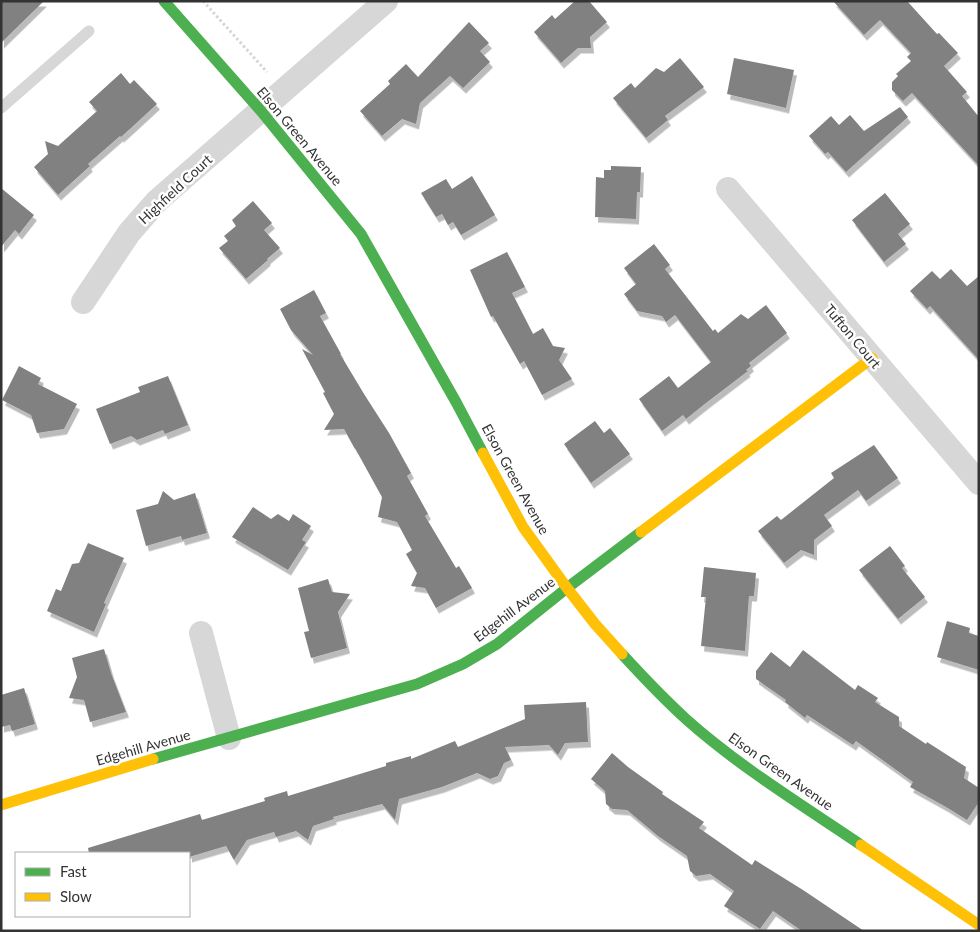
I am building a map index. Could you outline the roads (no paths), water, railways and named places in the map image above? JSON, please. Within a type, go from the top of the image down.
[{"type":"street","name":"Elson Green Avenue","points":[[164,1],[261,111],[361,234],[456,402],[523,527],[567,588],[646,681],[687,720],[742,764],[979,925]]},
{"type":"street","name":"Highfield Court","points":[[83,302],[129,233],[157,202],[386,1]]},
{"type":"street","name":"Tufton Court","points":[[728,189],[979,483]]},
{"type":"street","name":"Edgehill Avenue","points":[[1,806],[126,767],[417,684],[463,664],[498,644],[567,588],[872,358]]},
{"type":"street","points":[[201,633],[228,738]]},
{"type":"lane","points":[[1,108],[89,32]]}]
